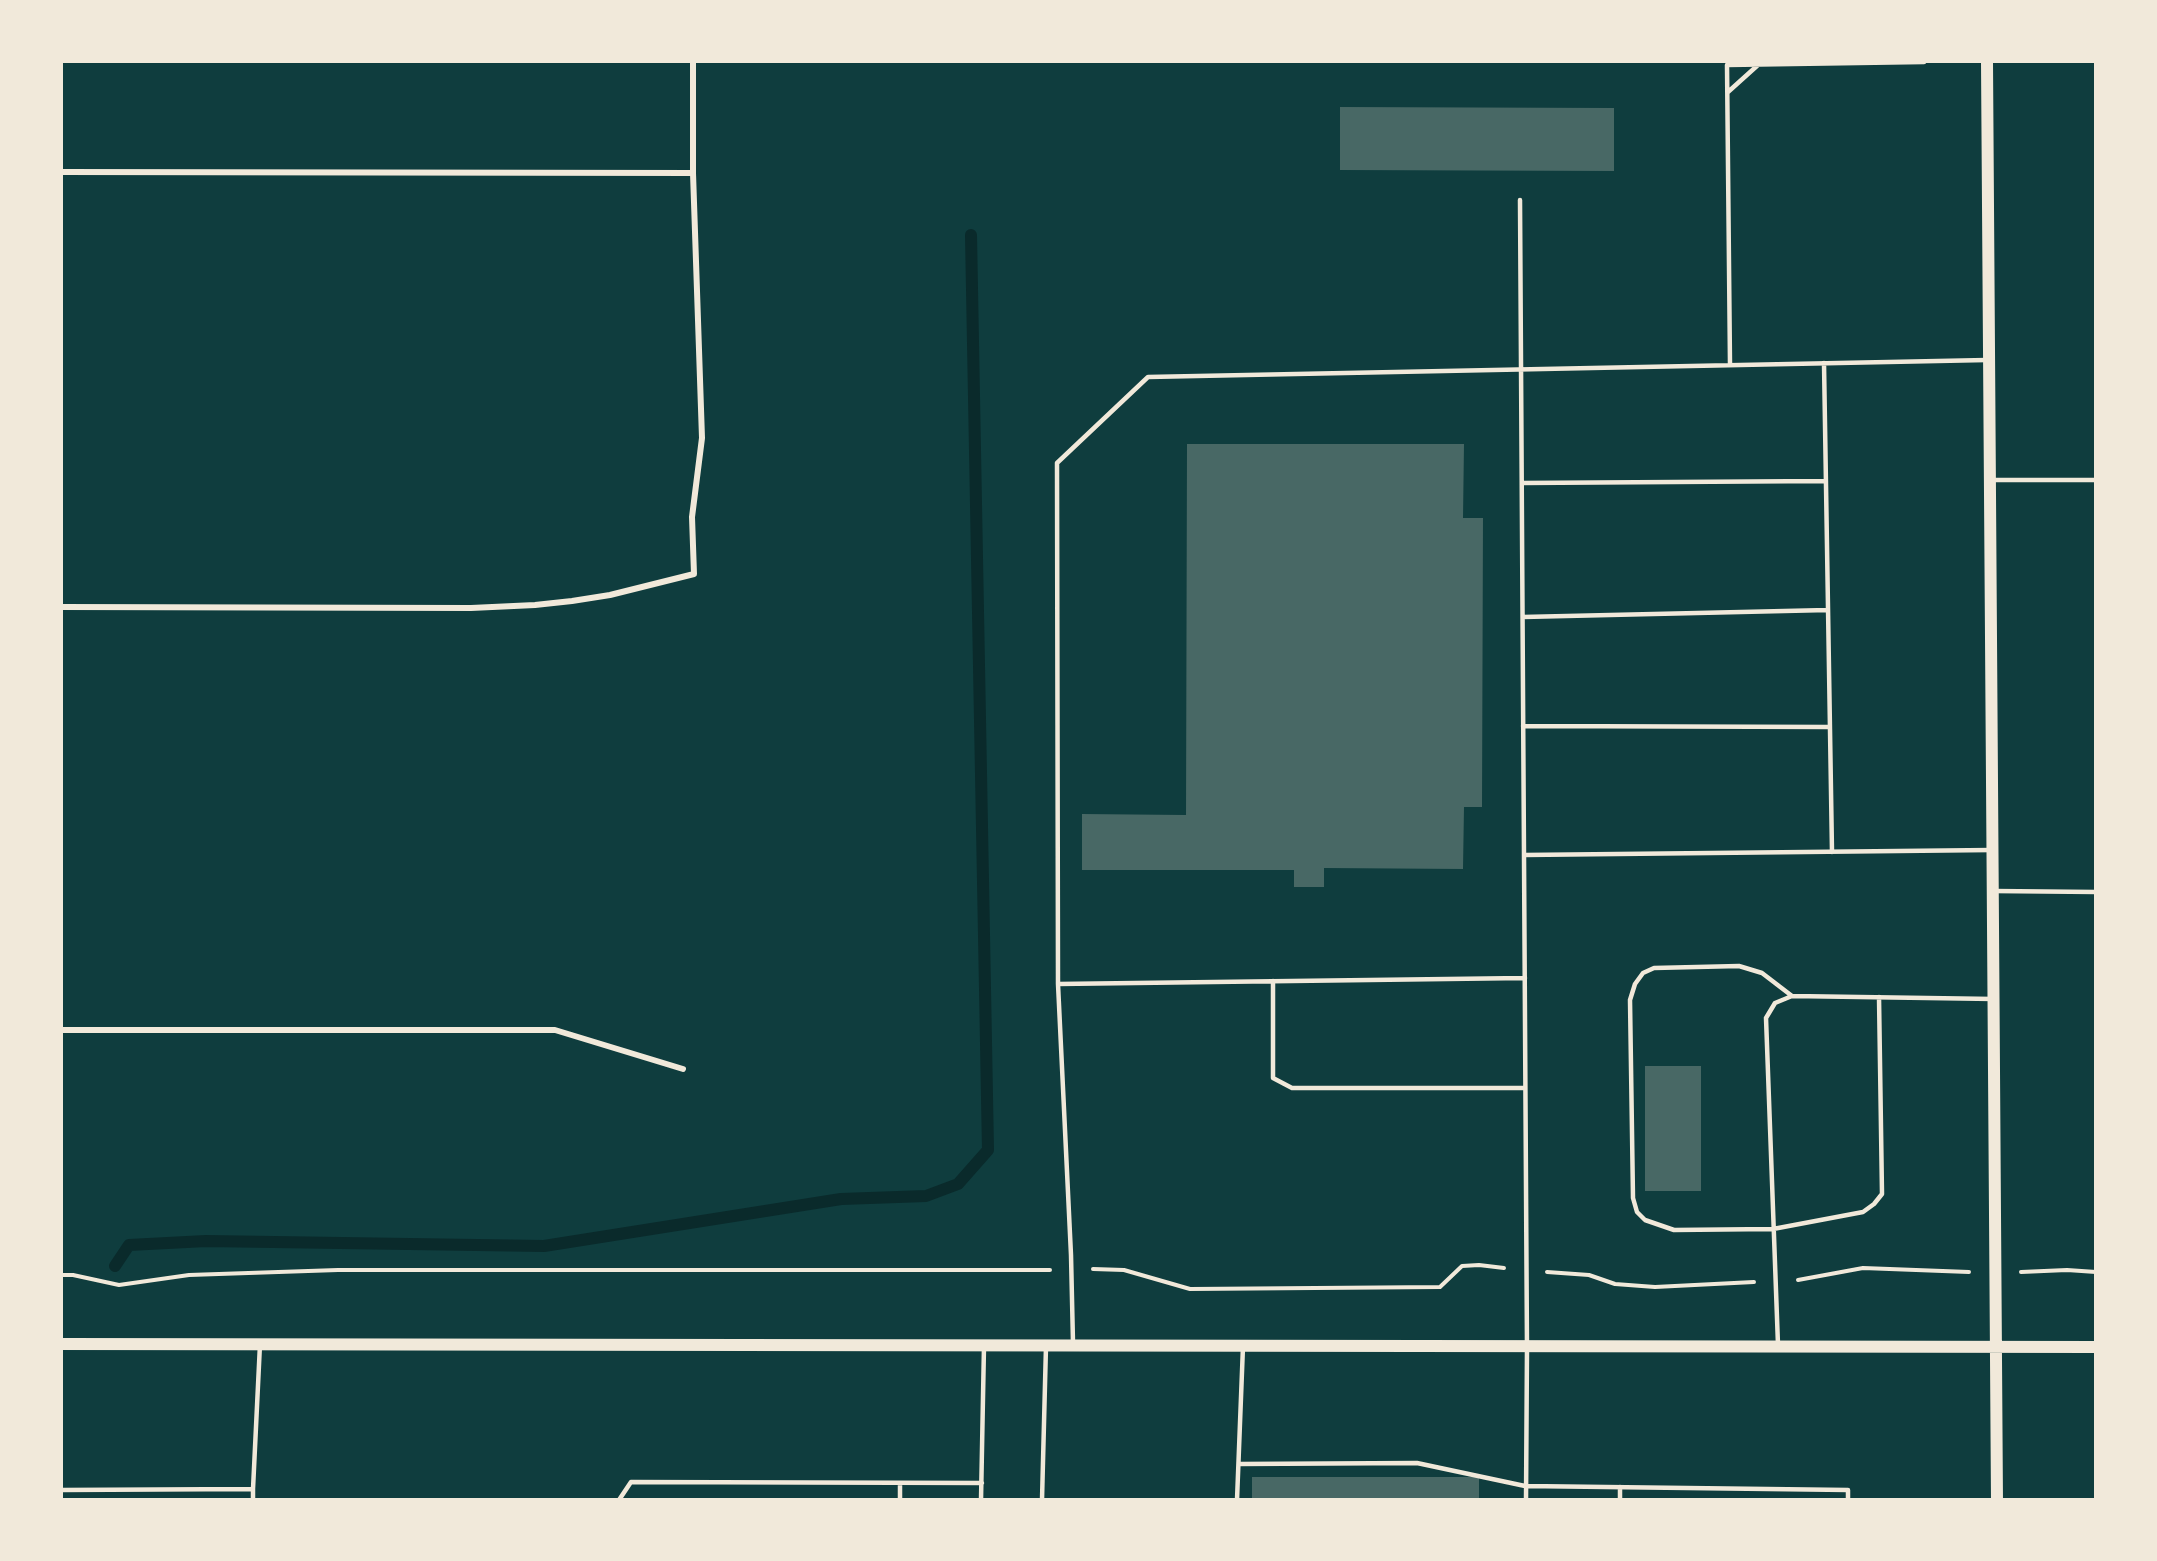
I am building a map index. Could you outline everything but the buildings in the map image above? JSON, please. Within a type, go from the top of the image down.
[{"type":"main road","points":[[1987,62],[1997,1500]]},
{"type":"main road","points":[[62,1344],[2096,1347]]},
{"type":"street","points":[[62,607],[471,608],[535,605],[572,602],[694,574],[692,518],[702,438],[693,173],[693,62]]},
{"type":"street","points":[[62,172],[693,173]]},
{"type":"street","points":[[62,1030],[555,1030],[683,1069]]},
{"type":"lane","points":[[1730,365],[1727,65],[1924,62]]},
{"type":"lane","points":[[1728,92],[1758,65]]},
{"type":"lane","points":[[1520,200],[1526,1500]]},
{"type":"lane","points":[[1073,1346],[1072,1269],[1058,984],[1057,462],[1148,377],[1989,360]]},
{"type":"lane","points":[[1824,363],[1832,852]]},
{"type":"lane","points":[[1990,480],[2096,480]]},
{"type":"lane","points":[[1522,483],[1826,481]]},
{"type":"lane","points":[[1523,617],[1828,610]]},
{"type":"lane","points":[[1523,726],[1829,727]]},
{"type":"lane","points":[[1524,855],[1993,850]]},
{"type":"lane","points":[[1994,891],[2096,892]]},
{"type":"lane","points":[[1792,996],[1762,973],[1739,966],[1654,968],[1643,973],[1635,984],[1630,1000],[1633,1198],[1637,1212],[1645,1220],[1674,1230],[1773,1229],[1863,1212],[1874,1204],[1882,1194],[1879,997]]},
{"type":"lane","points":[[1058,984],[1525,978]]},
{"type":"lane","points":[[1273,981],[1273,1078],[1293,1088],[1525,1088]]},
{"type":"lane","points":[[1778,1347],[1766,1018],[1775,1003],[1792,996],[1995,999]]},
{"type":"lane","points":[[253,1500],[260,1344]]},
{"type":"lane","points":[[981,1500],[984,1346]]},
{"type":"lane","points":[[1042,1500],[1046,1346]]},
{"type":"lane","points":[[1237,1500],[1243,1346]]},
{"type":"lane","points":[[1239,1464],[1417,1464],[1525,1486],[1848,1490],[1848,1500]]},
{"type":"lane","points":[[619,1500],[631,1482],[982,1483]]},
{"type":"lane","points":[[900,1483],[900,1500]]},
{"type":"lane","points":[[1620,1488],[1620,1500]]},
{"type":"lane","points":[[62,1490],[253,1489]]},
{"type":"waterway","points":[[115,1266],[129,1245],[206,1241],[544,1246],[841,1199],[926,1196],[958,1184],[988,1150],[971,235]]}]
